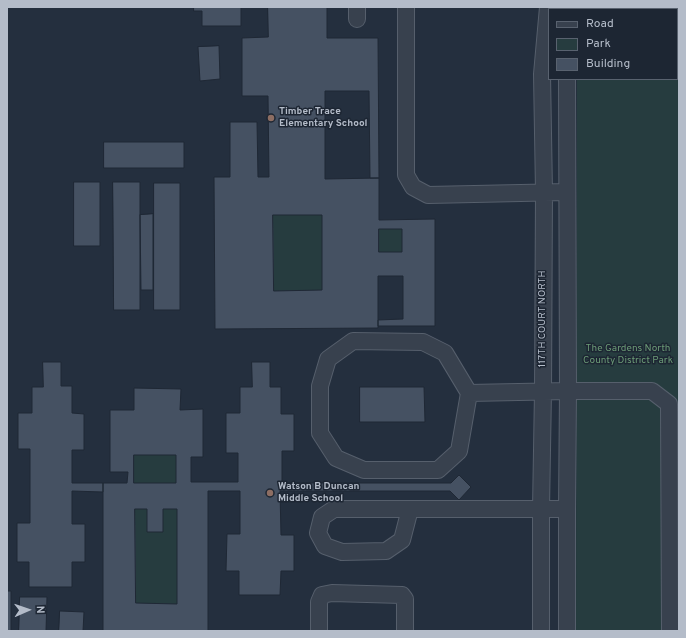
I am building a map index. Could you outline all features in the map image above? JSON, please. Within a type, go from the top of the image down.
[{"type":"street","points":[[406,7],[406,175],[413,187],[428,195],[567,192]]},
{"type":"street","name":"117TH COURT NORTH","points":[[541,631],[544,192],[542,74],[548,7]]},
{"type":"street","points":[[567,80],[567,631]]},
{"type":"street","points":[[353,341],[423,342],[445,353],[469,393],[458,451],[438,470],[364,470],[336,458],[320,432],[320,386],[328,360],[353,341]]},
{"type":"street","points":[[469,393],[652,391],[669,404],[670,631]]},
{"type":"street","points":[[410,509],[402,540],[386,551],[342,552],[325,546],[318,533],[322,517],[334,509],[410,509],[541,509],[567,509]]},
{"type":"street","points":[[319,631],[319,602],[322,595],[332,593],[402,595],[405,600],[405,631]]},
{"type":"green space","name":"The Gardens North County District Park","points":[[679,7],[679,631],[576,631],[577,80],[678,80],[678,8],[582,8]]},
{"type":"green space","points":[[273,215],[322,215],[322,290],[274,291]]},
{"type":"green space","points":[[379,229],[402,229],[402,252],[379,252]]},
{"type":"green space","points":[[134,455],[176,455],[176,483],[134,483]]},
{"type":"green space","points":[[135,509],[147,509],[148,532],[163,532],[163,509],[177,509],[177,604],[136,603]]},
{"type":"building","points":[[194,7],[241,7],[241,26],[202,26],[202,11],[194,11]]},
{"type":"building","points":[[268,7],[327,7],[327,38],[378,38],[379,178],[379,220],[435,219],[435,326],[378,326],[378,328],[215,329],[214,177],[230,177],[230,122],[257,122],[258,177],[269,177],[268,96],[242,96],[242,38],[268,37]],"holes":[[[325,91],[369,91],[370,178],[379,178],[325,179]],[[273,215],[322,215],[322,290],[274,291]],[[379,229],[402,229],[402,252],[379,252]],[[378,276],[403,276],[403,319],[378,320]]]},
{"type":"building","points":[[219,46],[220,79],[200,81],[198,47]]},
{"type":"building","points":[[104,142],[184,142],[184,168],[104,168]]},
{"type":"building","points":[[74,182],[100,182],[100,246],[74,246]]},
{"type":"building","points":[[113,182],[140,182],[140,310],[114,310]]},
{"type":"building","points":[[154,183],[180,183],[180,310],[154,310]]},
{"type":"building","points":[[153,214],[153,290],[141,290],[140,215]]},
{"type":"building","points":[[43,362],[61,362],[61,386],[72,386],[72,413],[84,414],[84,450],[72,450],[72,483],[103,483],[103,492],[72,491],[72,524],[85,524],[85,562],[72,562],[72,587],[29,587],[29,562],[17,562],[17,523],[30,523],[30,449],[18,449],[18,413],[32,413],[32,387],[43,387]]},
{"type":"building","points":[[252,362],[270,362],[270,387],[281,387],[281,414],[294,414],[294,451],[282,451],[282,483],[451,483],[459,475],[471,487],[459,500],[450,491],[280,491],[281,535],[294,535],[294,571],[281,571],[280,595],[239,595],[239,571],[226,571],[227,534],[240,534],[240,491],[208,491],[208,631],[103,631],[103,483],[127,483],[128,472],[110,472],[110,410],[134,410],[134,388],[181,389],[180,410],[203,409],[203,457],[191,457],[191,482],[238,482],[238,453],[226,453],[226,413],[240,413],[240,387],[252,387]],"holes":[[[134,455],[176,455],[176,483],[134,483]],[[135,509],[147,509],[147,532],[163,532],[163,509],[177,509],[177,604],[136,603]]]},
{"type":"building","points":[[360,387],[424,387],[425,422],[360,422]]},
{"type":"building","points":[[7,591],[11,591],[11,631],[7,631]]},
{"type":"building","points":[[20,597],[47,597],[46,631],[19,631]]},
{"type":"building","points":[[60,611],[84,612],[83,631],[59,631]]},
{"type":"place","name":"Timber Trace Elementary School","points":[[271,118]]},
{"type":"place","name":"Watson B Duncan Middle School","points":[[270,493]]}]
